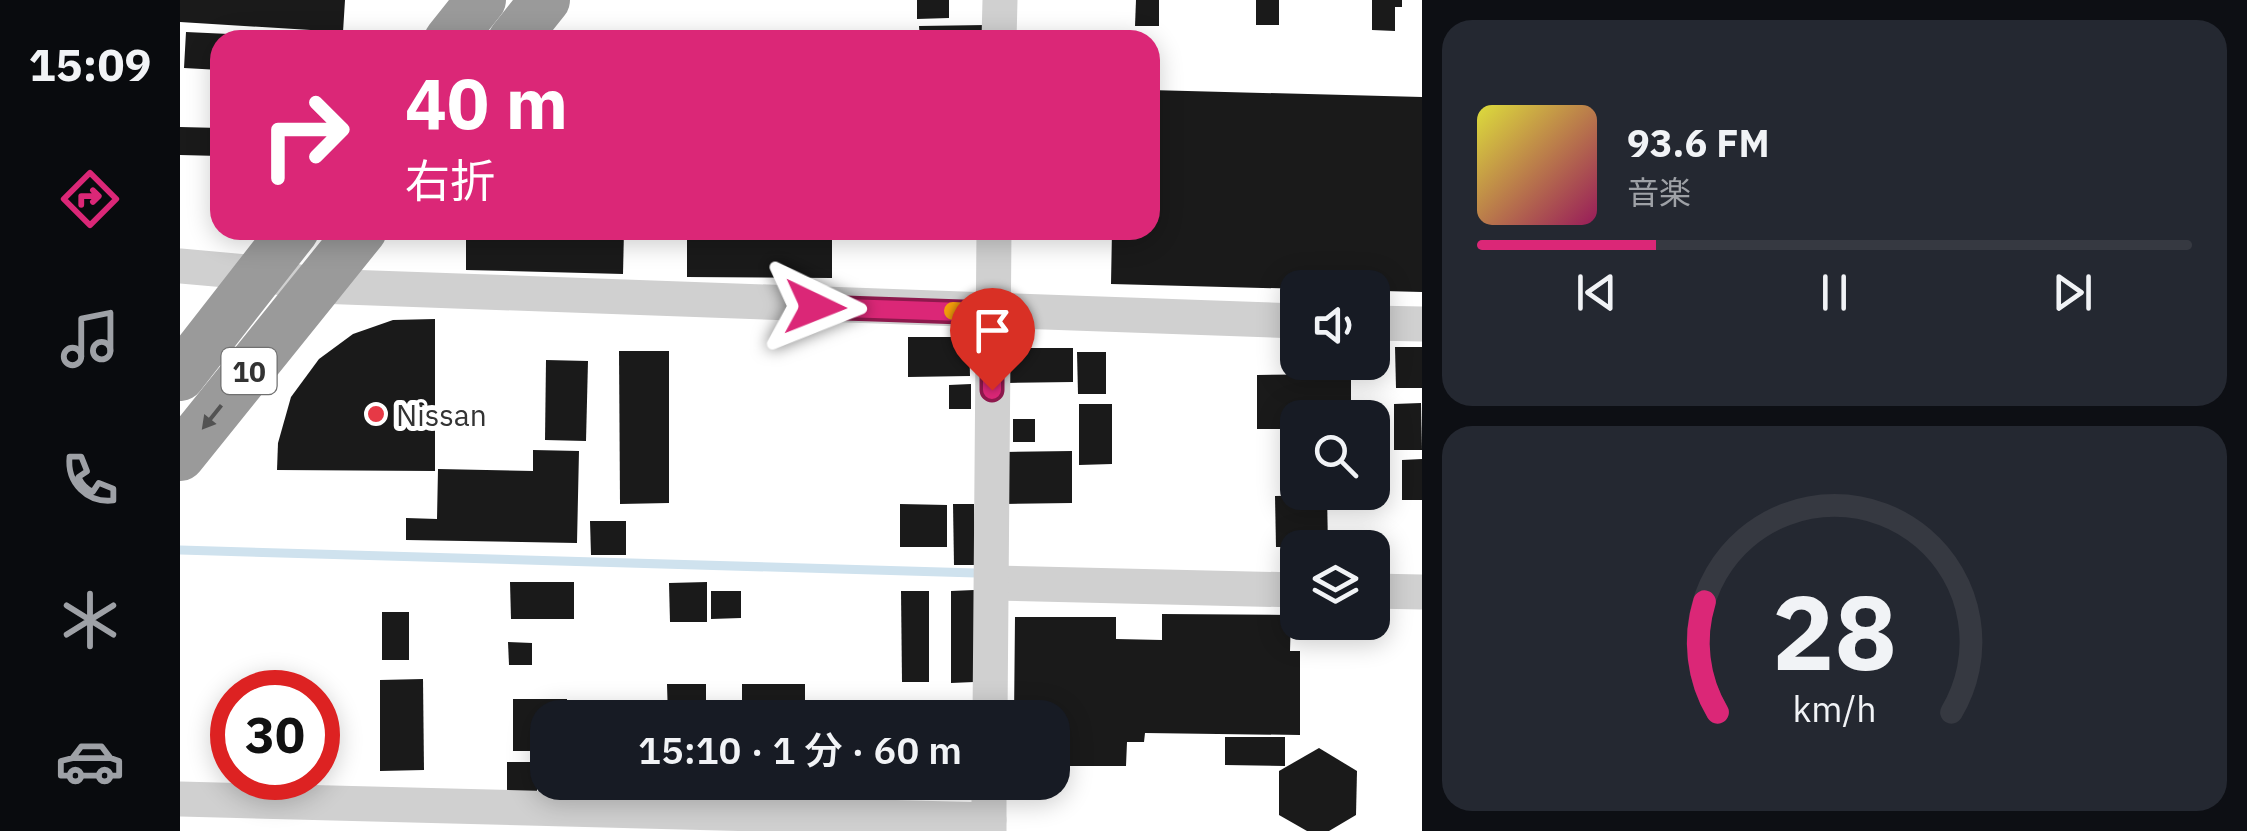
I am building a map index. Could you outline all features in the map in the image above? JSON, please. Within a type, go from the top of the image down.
[{"type":"highway","points":[[457,30],[482,0]]},
{"type":"highway","points":[[521,30],[545,0]]},
{"type":"highway","name":"10","points":[[180,376],[286,240]]},
{"type":"highway","name":"10","points":[[180,456],[354,240]]},
{"type":"street","points":[[999,30],[1000,0]]},
{"type":"street","points":[[990,700],[994,240]]},
{"type":"street","points":[[180,266],[259,273],[318,286],[1280,321]]},
{"type":"street","points":[[1390,323],[1422,324]]},
{"type":"street","points":[[992,582],[1280,590]]},
{"type":"street","points":[[1390,591],[1422,592]]},
{"type":"street","points":[[180,799],[989,826],[989,800]]},
{"type":"building","points":[[180,0],[345,0],[343,30],[180,22]]},
{"type":"building","points":[[917,0],[949,0],[949,18],[917,19]]},
{"type":"building","points":[[1136,0],[1159,0],[1159,26],[1135,26]]},
{"type":"building","points":[[1256,0],[1279,0],[1279,25],[1256,25]]},
{"type":"building","points":[[1372,0],[1402,0],[1402,7],[1395,7],[1395,31],[1372,30]]},
{"type":"building","points":[[986,25],[986,30],[919,30],[919,26]]},
{"type":"building","points":[[186,32],[210,33],[210,69],[184,68]]},
{"type":"building","points":[[1160,90],[1422,97],[1422,292],[1390,291],[1390,270],[1280,270],[1280,288],[1111,284],[1112,240],[1160,240]]},
{"type":"building","points":[[180,127],[210,128],[210,156],[180,155]]},
{"type":"building","points":[[466,240],[624,240],[623,274],[466,270]]},
{"type":"building","points":[[687,240],[832,240],[832,278],[687,277]]},
{"type":"building","points":[[435,319],[435,471],[277,470],[278,443],[291,397],[319,359],[353,334],[393,320]]},
{"type":"building","points":[[908,337],[969,337],[970,376],[908,377]]},
{"type":"building","points":[[1395,347],[1422,347],[1422,388],[1396,388]]},
{"type":"building","points":[[1007,348],[1073,348],[1073,382],[1007,383]]},
{"type":"building","points":[[619,351],[669,351],[669,503],[620,504]]},
{"type":"building","points":[[1077,352],[1106,352],[1106,394],[1078,394]]},
{"type":"building","points":[[546,360],[588,361],[586,441],[545,440]]},
{"type":"building","points":[[1257,375],[1280,375],[1280,380],[1351,380],[1351,400],[1280,400],[1280,429],[1257,429]]},
{"type":"building","points":[[971,384],[971,409],[949,409],[949,385]]},
{"type":"building","points":[[1421,403],[1422,450],[1394,450],[1394,404]]},
{"type":"building","points":[[1079,404],[1112,404],[1112,464],[1079,465]]},
{"type":"building","points":[[1013,419],[1035,419],[1035,442],[1013,442]]},
{"type":"building","points":[[533,450],[579,451],[577,543],[406,540],[406,518],[437,519],[438,469],[533,471]]},
{"type":"building","points":[[1072,451],[1072,503],[1005,504],[1005,452]]},
{"type":"building","points":[[1422,459],[1422,500],[1402,500],[1402,460]]},
{"type":"building","points":[[1275,496],[1280,496],[1280,510],[1327,510],[1328,530],[1280,530],[1280,547],[1276,547]]},
{"type":"building","points":[[900,504],[947,505],[947,547],[900,547]]},
{"type":"building","points":[[953,504],[974,504],[975,565],[954,565]]},
{"type":"building","points":[[590,521],[626,521],[626,555],[591,555]]},
{"type":"building","points":[[510,582],[574,582],[574,619],[511,619]]},
{"type":"building","points":[[707,582],[707,622],[670,622],[669,583]]},
{"type":"building","points":[[974,590],[974,682],[951,683],[951,591]]},
{"type":"building","points":[[711,591],[741,591],[741,618],[711,619]]},
{"type":"building","points":[[901,591],[929,591],[929,682],[902,682]]},
{"type":"building","points":[[382,612],[409,612],[409,660],[382,660]]},
{"type":"building","points":[[1162,614],[1280,615],[1280,640],[1290,640],[1290,651],[1300,651],[1300,735],[1145,733],[1144,742],[1127,742],[1126,766],[1070,766],[1070,700],[1014,700],[1015,617],[1116,617],[1116,639],[1162,640]]},
{"type":"building","points":[[508,642],[532,643],[532,665],[509,665]]},
{"type":"building","points":[[423,679],[424,770],[380,771],[380,680]]},
{"type":"building","points":[[667,684],[706,684],[706,700],[667,700]]},
{"type":"building","points":[[742,684],[805,684],[805,700],[742,700]]},
{"type":"building","points":[[513,699],[567,699],[530,700],[530,751],[513,751]]},
{"type":"building","points":[[1225,737],[1285,737],[1285,766],[1225,765]]},
{"type":"building","points":[[1319,748],[1357,771],[1356,815],[1329,831],[1307,831],[1279,815],[1279,771]]},
{"type":"building","points":[[507,762],[530,762],[530,794],[507,794]]},
{"type":"waterway","points":[[180,550],[976,573]]},
{"type":"slow traffic","points":[[953,311],[992,313],[992,324]]},
{"type":"place","name":"Nissan","points":[[376,414]]},
{"type":"route","points":[[815,307],[992,313],[992,390]]}]
